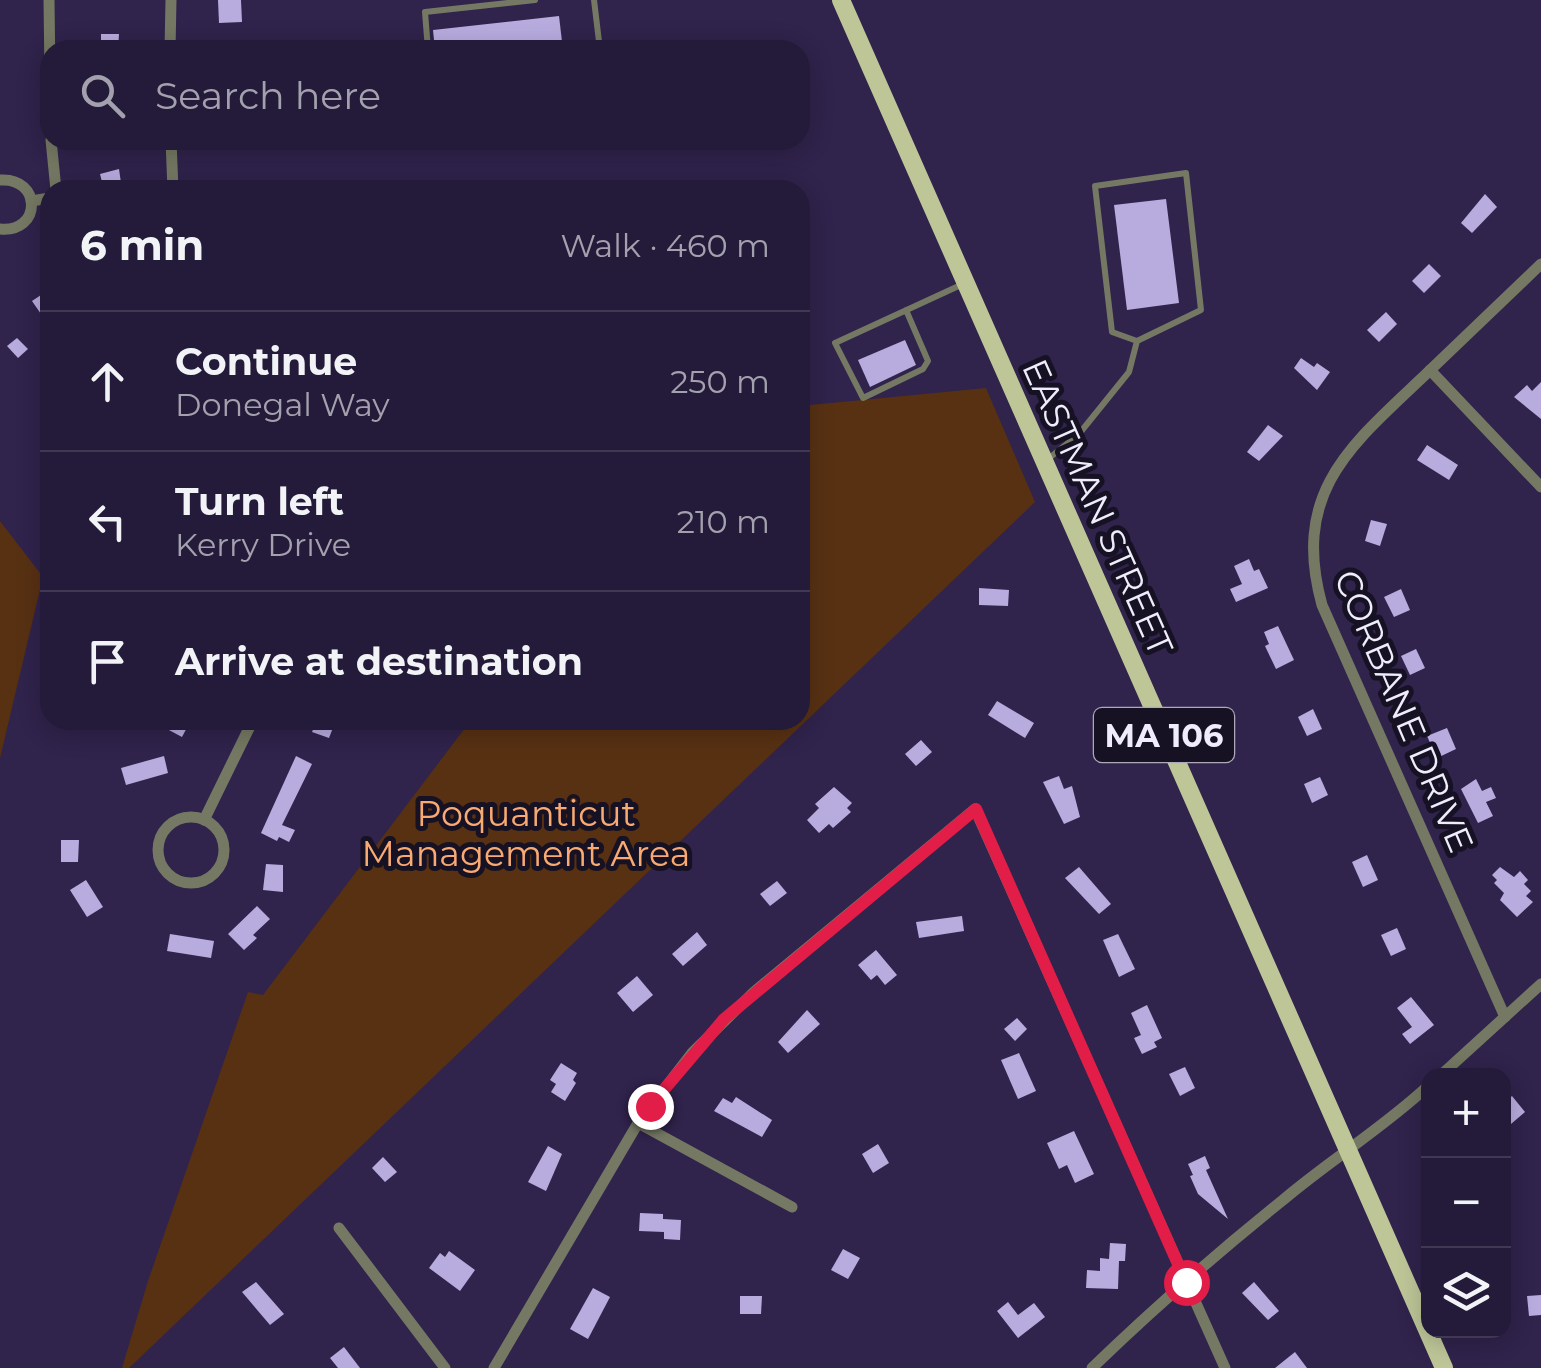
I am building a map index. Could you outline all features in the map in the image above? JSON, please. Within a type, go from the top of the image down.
[{"type":"main road","name":"EASTMAN STREET","points":[[841,0],[1444,1368]]},
{"type":"street","points":[[49,0],[50,40]]},
{"type":"street","points":[[170,40],[172,0]]},
{"type":"street","points":[[52,150],[55,180]]},
{"type":"street","points":[[171,150],[172,180]]},
{"type":"street","points":[[0,180],[24,186],[31,201],[23,224],[0,229]]},
{"type":"street","points":[[31,201],[40,200]]},
{"type":"street","name":"CORBANE DRIVE","points":[[1505,1017],[1327,617],[1313,565],[1312,545],[1327,486],[1343,456],[1541,264]]},
{"type":"street","points":[[1430,370],[1541,487]]},
{"type":"street","points":[[204,820],[248,730]]},
{"type":"street","points":[[494,1368],[638,1123],[692,1053],[724,1019],[976,809],[1224,1368]]},
{"type":"street","points":[[182,818],[204,820],[220,835],[224,856],[220,867],[203,881],[182,882],[164,870],[159,839],[172,822],[182,818]]},
{"type":"street","points":[[1449,1068],[1541,984]]},
{"type":"street","points":[[1092,1368],[1285,1198],[1421,1092]]},
{"type":"street","points":[[638,1123],[792,1208]]},
{"type":"street","points":[[338,1228],[445,1368]]},
{"type":"lane","points":[[427,40],[425,12],[534,0]]},
{"type":"lane","points":[[594,0],[599,40]]},
{"type":"lane","points":[[1186,172],[1202,310],[1136,340],[1112,332],[1095,186],[1186,172]]},
{"type":"lane","points":[[906,310],[928,361],[923,370],[863,398],[835,342],[906,310],[964,284]]},
{"type":"lane","points":[[1043,463],[1079,434],[1130,372],[1136,340]]},
{"type":"green space","name":"Poquanticut Management Area","points":[[986,388],[1035,502],[810,717],[810,405]]},
{"type":"green space","points":[[0,521],[40,573],[40,590],[0,758]]},
{"type":"green space","name":"Poquanticut Management Area","points":[[463,730],[796,730],[129,1368],[122,1368],[248,992],[263,995]]},
{"type":"building","points":[[218,0],[241,0],[242,22],[219,23]]},
{"type":"building","points":[[559,16],[562,40],[434,40],[433,30]]},
{"type":"building","points":[[101,34],[119,34],[119,40],[101,40]]},
{"type":"building","points":[[119,169],[121,180],[102,180],[100,174]]},
{"type":"building","points":[[1485,194],[1497,207],[1472,233],[1461,223]]},
{"type":"building","points":[[1166,199],[1179,303],[1127,310],[1114,205]]},
{"type":"building","points":[[1429,264],[1441,276],[1424,293],[1412,281]]},
{"type":"building","points":[[40,296],[40,313],[32,301]]},
{"type":"building","points":[[1386,312],[1397,324],[1379,342],[1367,330]]},
{"type":"building","points":[[17,338],[28,349],[18,358],[7,346]]},
{"type":"building","points":[[905,340],[916,365],[870,387],[858,360]]},
{"type":"building","points":[[1301,358],[1330,372],[1317,390],[1294,368]]},
{"type":"building","points":[[1541,382],[1541,419],[1514,397],[1527,385],[1532,391]]},
{"type":"building","points":[[1268,425],[1283,436],[1259,461],[1247,452]]},
{"type":"building","points":[[1427,445],[1458,465],[1449,480],[1417,460]]},
{"type":"building","points":[[1371,520],[1387,524],[1380,546],[1365,541]]},
{"type":"building","points":[[1249,559],[1268,588],[1236,602],[1230,589],[1242,584],[1234,566]]},
{"type":"building","points":[[979,588],[1009,590],[1008,606],[979,605]]},
{"type":"building","points":[[1401,589],[1410,610],[1394,617],[1384,597]]},
{"type":"building","points":[[1278,626],[1294,660],[1276,669],[1265,646],[1269,644],[1264,632]]},
{"type":"building","points":[[1416,649],[1425,668],[1410,675],[1401,656]]},
{"type":"building","points":[[997,701],[1034,723],[1025,738],[988,715]]},
{"type":"building","points":[[1313,709],[1322,729],[1307,736],[1298,717]]},
{"type":"building","points":[[1447,728],[1456,749],[1437,758],[1427,736]]},
{"type":"building","points":[[313,730],[332,730],[329,738]]},
{"type":"building","points":[[921,740],[932,752],[916,766],[905,754]]},
{"type":"building","points":[[164,756],[168,773],[126,785],[121,768]]},
{"type":"building","points":[[296,756],[312,764],[282,825],[295,830],[289,842],[279,837],[277,841],[261,833]]},
{"type":"building","points":[[1059,776],[1064,789],[1072,786],[1080,817],[1064,824],[1043,782]]},
{"type":"building","points":[[1320,777],[1328,795],[1312,803],[1304,784]]},
{"type":"building","points":[[1476,779],[1482,791],[1491,787],[1496,798],[1486,802],[1493,816],[1478,823],[1461,789]]},
{"type":"building","points":[[834,787],[852,803],[847,808],[851,812],[833,828],[829,824],[819,833],[807,820],[819,808],[815,804]]},
{"type":"building","points":[[61,840],[79,840],[78,862],[61,862]]},
{"type":"building","points":[[1367,855],[1378,880],[1363,887],[1352,862]]},
{"type":"building","points":[[266,864],[283,865],[283,892],[263,890]]},
{"type":"building","points":[[1079,867],[1111,904],[1099,914],[1065,878]]},
{"type":"building","points":[[1500,867],[1514,877],[1520,871],[1528,880],[1524,884],[1531,891],[1526,896],[1533,902],[1517,917],[1500,900],[1504,893],[1494,883],[1497,880],[1492,875]]},
{"type":"building","points":[[86,880],[103,907],[87,917],[70,890]]},
{"type":"building","points":[[777,881],[787,893],[770,906],[760,894]]},
{"type":"building","points":[[257,906],[270,919],[244,950],[228,934]]},
{"type":"building","points":[[962,916],[964,931],[919,938],[916,922]]},
{"type":"building","points":[[1397,928],[1406,949],[1391,956],[1381,935]]},
{"type":"building","points":[[697,932],[707,945],[683,966],[672,954]]},
{"type":"building","points":[[170,934],[214,941],[211,958],[167,951]]},
{"type":"building","points":[[1118,934],[1135,969],[1119,977],[1103,940]]},
{"type":"building","points":[[876,950],[897,975],[885,985],[877,975],[871,980],[858,965]]},
{"type":"building","points":[[637,976],[653,995],[633,1012],[617,993]]},
{"type":"building","points":[[1411,997],[1434,1025],[1410,1044],[1402,1034],[1412,1027],[1397,1008]]},
{"type":"building","points":[[1147,1005],[1162,1038],[1154,1042],[1157,1047],[1142,1054],[1134,1038],[1141,1035],[1131,1013]]},
{"type":"building","points":[[807,1010],[820,1024],[788,1053],[778,1042]]},
{"type":"building","points":[[1017,1018],[1027,1029],[1015,1041],[1004,1029]]},
{"type":"building","points":[[1019,1053],[1036,1091],[1018,1099],[1001,1060]]},
{"type":"building","points":[[561,1063],[577,1073],[573,1080],[576,1083],[565,1101],[551,1092],[556,1084],[550,1080]]},
{"type":"building","points":[[1185,1067],[1195,1088],[1180,1096],[1169,1074]]},
{"type":"building","points":[[736,1097],[772,1120],[762,1137],[714,1111],[723,1098],[732,1103]]},
{"type":"building","points":[[1511,1097],[1525,1112],[1511,1124]]},
{"type":"building","points":[[1074,1131],[1094,1174],[1075,1183],[1067,1165],[1059,1169],[1047,1143]]},
{"type":"building","points":[[878,1144],[889,1163],[873,1173],[862,1154]]},
{"type":"building","points":[[548,1146],[562,1154],[546,1191],[528,1182]]},
{"type":"building","points":[[1205,1156],[1210,1168],[1206,1170],[1228,1219],[1198,1194],[1190,1176],[1193,1175],[1188,1164]]},
{"type":"building","points":[[383,1157],[397,1172],[385,1182],[372,1168]]},
{"type":"building","points":[[640,1213],[681,1220],[680,1240],[664,1239],[664,1232],[639,1231]]},
{"type":"building","points":[[1110,1243],[1126,1244],[1125,1261],[1119,1261],[1118,1289],[1086,1288],[1087,1270],[1100,1271],[1100,1258],[1109,1259]]},
{"type":"building","points":[[843,1249],[860,1258],[848,1279],[831,1270]]},
{"type":"building","points":[[449,1251],[475,1270],[460,1291],[429,1268],[440,1253],[445,1257]]},
{"type":"building","points":[[256,1282],[284,1314],[270,1325],[242,1292]]},
{"type":"building","points":[[1254,1282],[1279,1311],[1268,1320],[1242,1293]]},
{"type":"building","points":[[593,1288],[610,1297],[588,1339],[570,1329]]},
{"type":"building","points":[[1541,1295],[1541,1315],[1529,1316],[1527,1296]]},
{"type":"building","points":[[740,1296],[762,1296],[761,1314],[740,1314]]},
{"type":"building","points":[[1008,1302],[1018,1315],[1034,1303],[1045,1317],[1018,1338],[997,1311]]},
{"type":"building","points":[[344,1347],[360,1368],[338,1368],[330,1358]]},
{"type":"building","points":[[1295,1352],[1307,1368],[1275,1368]]},
{"type":"route","points":[[650,1106],[724,1019],[976,809],[1186,1282]]}]
